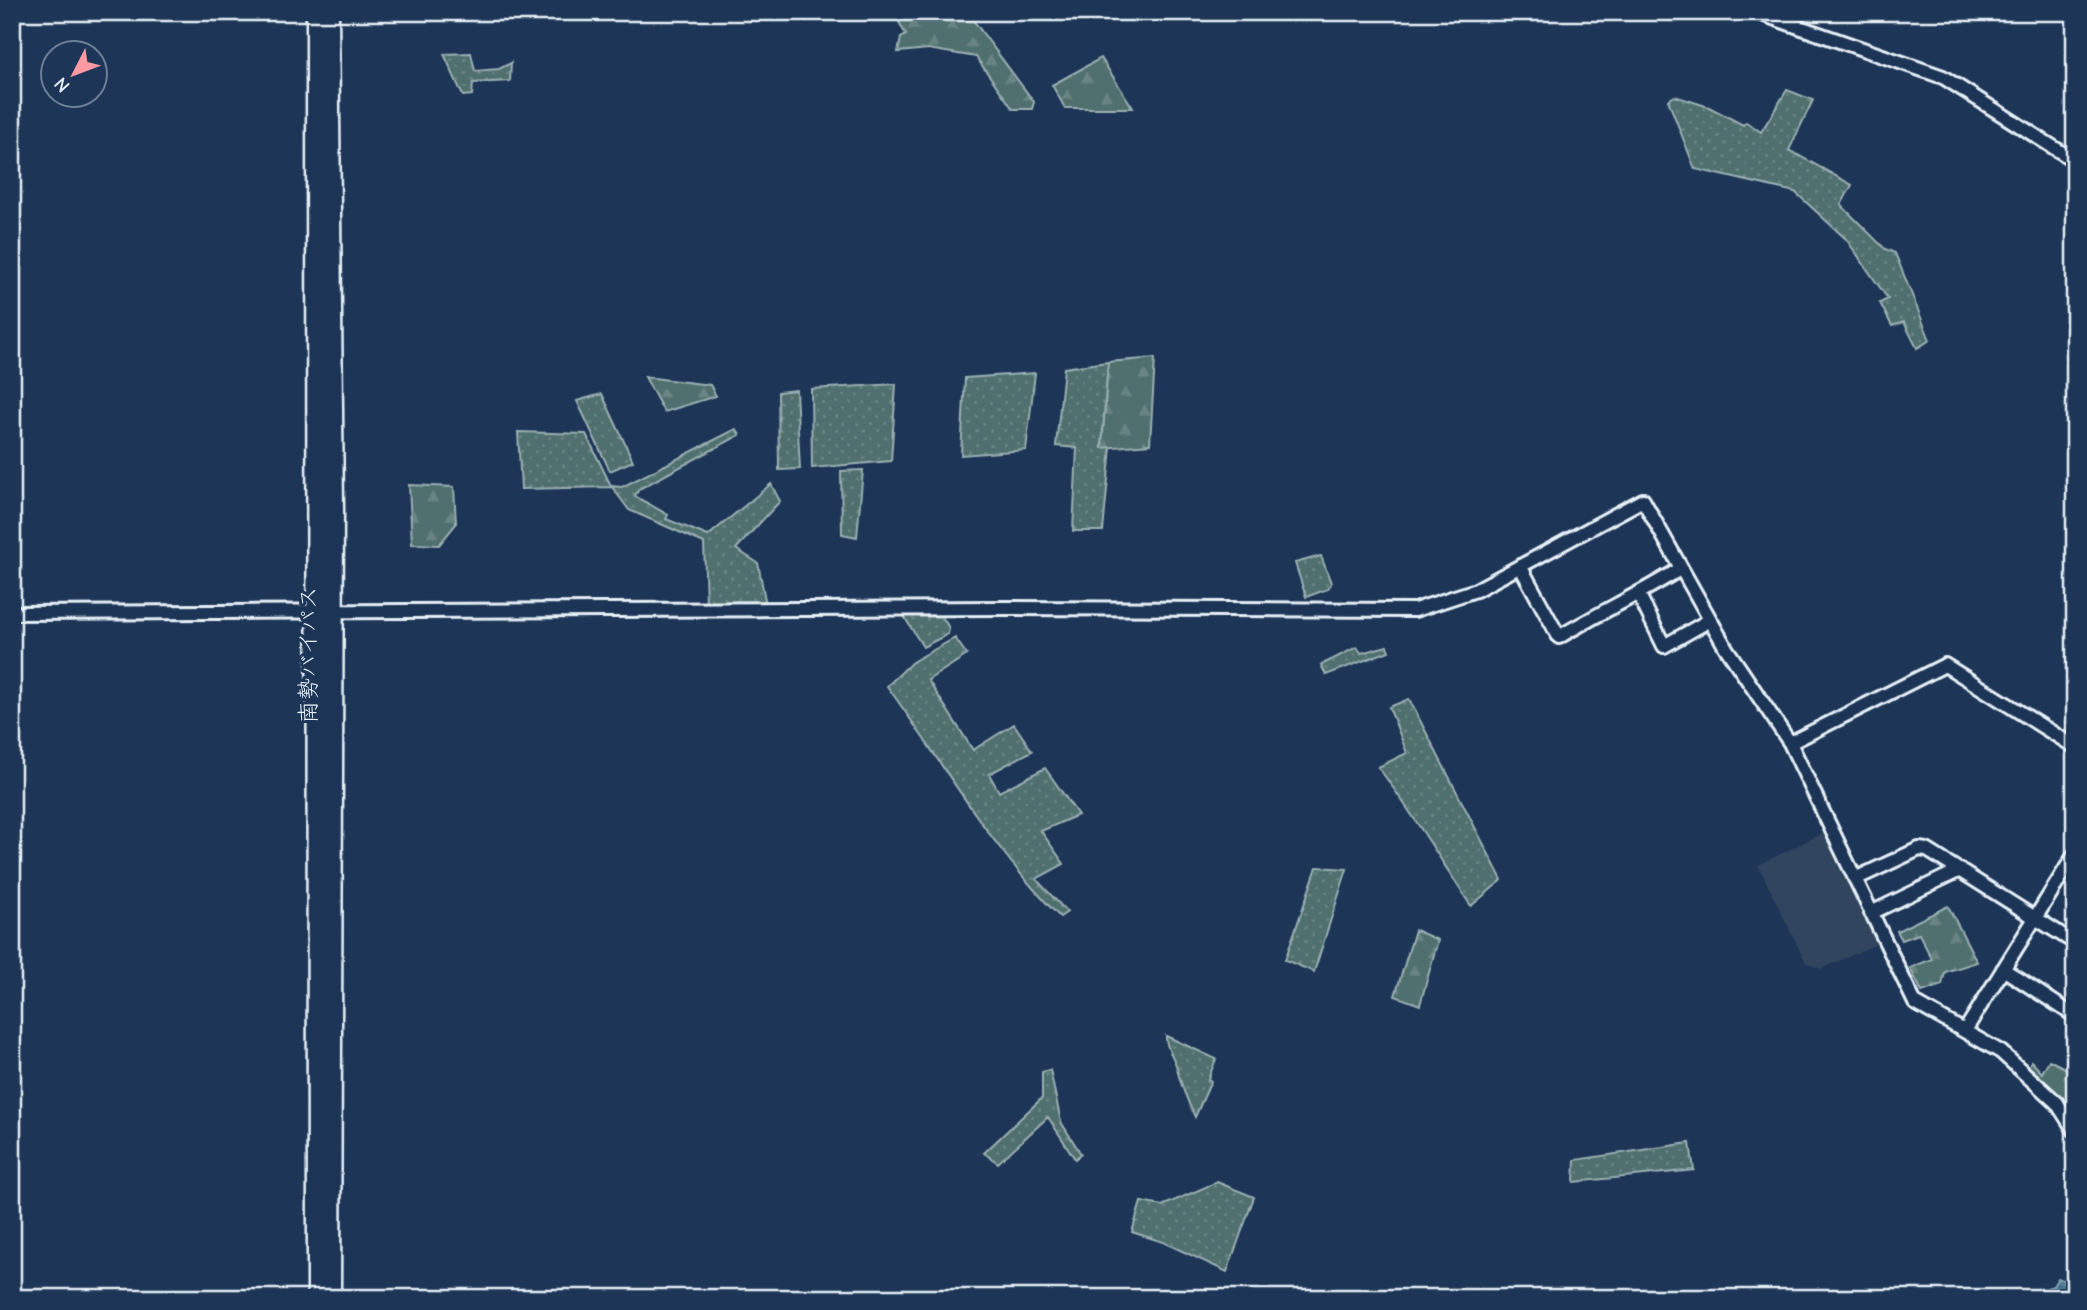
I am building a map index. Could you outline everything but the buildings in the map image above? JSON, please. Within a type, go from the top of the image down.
[{"type":"highway","name":"南勢バイパス","points":[[316,12],[331,1298]]},
{"type":"highway","name":"南勢バイパス","points":[[317,1298],[329,12]]},
{"type":"street","points":[[1756,12],[1943,77],[2075,161]]},
{"type":"street","points":[[12,614],[1004,608],[1415,610],[1476,590],[1643,500],[1710,620],[1790,743],[1915,1003],[1958,1028],[1966,1029],[2001,1052],[2057,1103],[2075,1132]]},
{"type":"street","points":[[1520,566],[1559,637],[1609,607],[1639,595],[1680,569]]},
{"type":"street","points":[[1639,595],[1664,646],[1710,620]]},
{"type":"street","points":[[1790,743],[1944,664],[2075,747]]},
{"type":"street","points":[[1854,879],[1919,849],[1927,850],[2075,943]]},
{"type":"street","points":[[1966,1029],[2075,854]]},
{"type":"street","points":[[1871,913],[1960,870]]},
{"type":"street","points":[[2003,969],[2075,1016]]},
{"type":"shaded area","points":[[1827,831],[1881,942],[1821,969],[1806,963],[1758,865]]},
{"type":"green space","points":[[424,12],[510,12],[510,17],[427,17]]},
{"type":"green space","points":[[915,12],[967,12],[1034,102],[1032,109],[1013,109],[976,57],[928,49],[898,52],[901,38],[906,35],[899,22]]},
{"type":"green space","points":[[471,53],[475,71],[499,69],[511,63],[510,81],[473,83],[472,95],[463,96],[444,54]]},
{"type":"green space","points":[[1101,58],[1133,108],[1065,108],[1052,85]]},
{"type":"green space","points":[[1787,90],[1813,100],[1789,150],[1852,185],[1841,205],[1885,249],[1895,253],[1930,340],[1917,348],[1904,322],[1892,326],[1880,303],[1888,299],[1846,239],[1795,192],[1695,169],[1668,100],[1675,96],[1709,107],[1743,125],[1746,122],[1761,132]]},
{"type":"green space","points":[[1155,358],[1150,444],[1102,448],[1108,362]]},
{"type":"green space","points":[[1108,362],[1102,447],[1111,447],[1103,531],[1073,531],[1077,448],[1056,446],[1064,368]]},
{"type":"green space","points":[[1035,373],[1026,450],[961,455],[965,378]]},
{"type":"green space","points":[[645,377],[710,385],[716,396],[664,412]]},
{"type":"green space","points":[[896,384],[891,461],[812,468],[811,389]]},
{"type":"green space","points":[[796,390],[800,469],[779,470],[778,392]]},
{"type":"green space","points":[[602,394],[633,461],[610,471],[577,401]]},
{"type":"green space","points":[[736,429],[740,435],[639,489],[635,496],[668,515],[666,519],[708,536],[771,484],[780,501],[736,549],[758,563],[766,605],[706,604],[704,543],[629,510],[612,487],[521,489],[518,432],[586,434],[611,486],[622,487]]},
{"type":"green space","points":[[863,470],[857,537],[842,534],[841,471]]},
{"type":"green space","points":[[409,485],[454,487],[456,524],[439,545],[412,544]]},
{"type":"green space","points":[[1321,556],[1331,583],[1328,589],[1306,597],[1295,563]]},
{"type":"green space","points":[[902,613],[941,615],[949,628],[948,634],[923,647]]},
{"type":"green space","points":[[955,638],[967,655],[928,680],[973,750],[1014,724],[1032,751],[989,774],[999,792],[1045,768],[1078,815],[1041,831],[1064,864],[1036,879],[1067,912],[1060,917],[990,834],[887,686],[912,662]]},
{"type":"green space","points":[[1387,646],[1389,651],[1326,675],[1321,665],[1357,647],[1361,653]]},
{"type":"green space","points":[[1409,699],[1502,880],[1471,906],[1378,767],[1407,753],[1389,707]]},
{"type":"green space","points":[[1317,867],[1347,869],[1314,972],[1285,960]]},
{"type":"green space","points":[[1948,906],[1977,962],[1945,972],[1942,985],[1922,992],[1910,968],[1932,959],[1919,934],[1902,940],[1897,931]]},
{"type":"green space","points":[[1415,930],[1438,940],[1420,1005],[1395,996]]},
{"type":"green space","points":[[1166,1036],[1216,1059],[1208,1079],[1211,1081],[1195,1117],[1182,1087]]},
{"type":"green space","points":[[2049,1060],[2075,1073],[2075,1085],[2063,1108],[2027,1070],[2031,1061],[2042,1073]]},
{"type":"green space","points":[[1050,1070],[1061,1122],[1081,1154],[1075,1159],[1048,1117],[998,1163],[984,1153],[1042,1098],[1042,1072]]},
{"type":"green space","points":[[1690,1143],[1694,1170],[1574,1182],[1575,1160]]},
{"type":"green space","points":[[1217,1182],[1254,1197],[1227,1272],[1163,1242],[1132,1232],[1141,1202],[1162,1206]]},
{"type":"water","points":[[2075,1271],[2075,1292],[2066,1298],[2019,1298],[2053,1286],[2058,1278],[2065,1281]]}]
